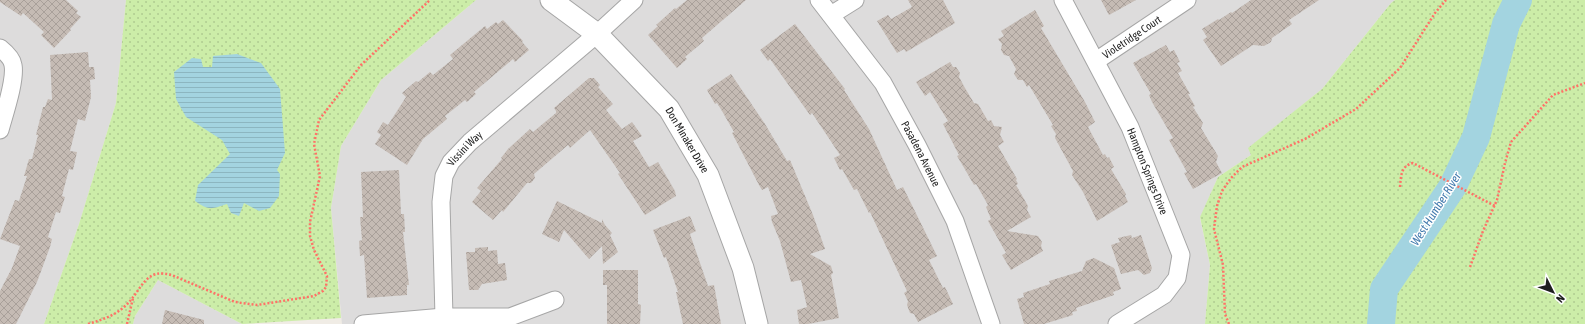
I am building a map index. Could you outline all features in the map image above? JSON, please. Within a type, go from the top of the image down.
[{"type":"street","name":"Don Minaker Drive","points":[[551,0],[597,34],[669,109],[708,175],[743,268],[757,324]]},
{"type":"street","points":[[597,34],[634,0]]},
{"type":"street","name":"Pasadena Avenue","points":[[819,0],[883,83],[917,146],[955,221],[991,324]]},
{"type":"street","points":[[831,15],[855,0]]},
{"type":"street","name":"Hampton Springs Drive","points":[[1063,0],[1130,127],[1181,255],[1177,278],[1164,295],[1116,324]]},
{"type":"street","name":"Violetridge Court","points":[[1096,61],[1187,0]]},
{"type":"street","name":"Vissini Way","points":[[444,317],[441,202],[444,176],[451,162],[470,142],[597,34]]},
{"type":"street","points":[[0,48],[8,54],[13,65],[12,83],[0,130]]},
{"type":"street","points":[[363,324],[444,317],[510,317],[555,300]]},
{"type":"path","points":[[88,324],[111,316],[125,306],[146,280],[152,275],[159,273],[167,273],[235,302],[256,305],[314,296],[324,291],[327,276],[314,250],[310,236],[310,222],[320,176],[314,144],[319,120],[361,65],[430,0]]},
{"type":"path","points":[[1229,324],[1225,314],[1223,265],[1214,229],[1217,206],[1222,191],[1230,178],[1242,167],[1305,139],[1356,108],[1400,68],[1435,13],[1446,0]]},
{"type":"path","points":[[1470,267],[1483,231],[1497,200],[1505,163],[1512,142],[1553,95],[1585,83]]},
{"type":"path","points":[[1400,187],[1401,175],[1405,166],[1413,163],[1494,206]]},
{"type":"path","points":[[127,324],[134,296]]},
{"type":"shaded area","points":[[0,0],[126,0],[116,103],[79,224],[44,324],[0,324]]},
{"type":"shaded area","points":[[476,0],[1395,0],[1322,89],[1249,148],[1251,155],[1218,177],[1200,218],[1210,265],[1205,324],[342,324],[331,208],[341,146],[381,80]]},
{"type":"shaded area","points":[[158,280],[242,324],[133,324],[135,316]]},
{"type":"green space","points":[[126,0],[476,0],[381,80],[341,146],[331,208],[341,318],[242,324],[158,280],[135,316],[133,324],[44,324],[79,224],[116,103]]},
{"type":"green space","points":[[1395,0],[1585,0],[1585,324],[1205,324],[1210,265],[1200,217],[1218,177],[1251,155],[1248,148],[1322,89]]},
{"type":"water","points":[[237,54],[261,63],[280,89],[285,153],[277,170],[280,174],[279,196],[270,208],[259,211],[244,203],[239,216],[231,213],[227,204],[207,208],[195,201],[198,185],[230,154],[222,140],[186,117],[176,99],[174,72],[192,58],[201,59],[203,67],[212,67],[213,56]]},
{"type":"building","points":[[0,0],[66,0],[78,11],[76,13],[81,17],[54,48],[41,35],[44,32],[23,13],[21,16],[0,2]]},
{"type":"building","points":[[687,0],[746,0],[702,38],[704,41],[685,57],[687,59],[677,68],[648,35],[658,26],[656,25],[675,8],[676,9]]},
{"type":"building","points":[[908,0],[943,0],[955,23],[906,52],[904,49],[897,53],[877,21],[888,15],[891,19],[912,7]]},
{"type":"building","points":[[1101,0],[1136,0],[1109,15]]},
{"type":"building","points":[[1251,0],[1319,0],[1289,20],[1292,24],[1272,38],[1271,42],[1264,46],[1253,45],[1221,66],[1203,40],[1207,37],[1202,29],[1231,12],[1232,13]]},
{"type":"building","points":[[1035,10],[1044,26],[1041,28],[1085,102],[1095,122],[1088,127],[1103,155],[1105,154],[1107,158],[1109,157],[1114,167],[1111,169],[1126,194],[1125,196],[1128,202],[1097,221],[1083,192],[1072,175],[1073,171],[1055,138],[1056,134],[1051,126],[1053,125],[1029,85],[1027,87],[1023,80],[1018,80],[1014,74],[1016,69],[1009,56],[1004,55],[1001,50],[1002,44],[998,39],[1004,36],[1001,31]]},
{"type":"building","points":[[503,20],[523,41],[522,42],[529,50],[515,62],[513,59],[474,92],[476,94],[467,102],[465,100],[445,116],[447,119],[423,139],[407,165],[375,144],[381,135],[377,132],[383,122],[388,125],[406,97],[402,93],[430,72],[433,75],[453,59],[450,55],[485,26],[487,29],[496,22],[498,24]]},
{"type":"building","points":[[795,24],[845,89],[844,90],[869,129],[897,190],[903,187],[937,256],[929,260],[953,304],[918,322],[914,314],[910,313],[907,305],[908,301],[904,293],[907,291],[870,212],[869,213],[857,189],[854,190],[842,169],[840,170],[834,158],[840,155],[812,113],[810,115],[770,59],[768,61],[760,50]]},
{"type":"building","points":[[1166,45],[1170,52],[1174,50],[1180,62],[1177,63],[1182,71],[1178,73],[1190,94],[1188,94],[1195,106],[1193,107],[1203,123],[1201,128],[1218,156],[1216,162],[1222,173],[1193,189],[1184,173],[1187,172],[1169,140],[1173,138],[1152,102],[1149,95],[1151,94],[1133,63]]},
{"type":"building","points":[[88,52],[89,67],[94,67],[95,79],[90,80],[91,97],[85,121],[78,119],[70,151],[77,152],[73,170],[69,169],[62,196],[65,197],[60,213],[56,212],[48,237],[52,239],[50,247],[37,282],[16,324],[0,324],[0,291],[12,268],[20,246],[0,239],[15,200],[19,201],[27,176],[24,176],[29,159],[32,159],[43,107],[45,107],[48,99],[52,100],[50,55]]},
{"type":"building","points":[[950,62],[960,73],[959,77],[965,88],[974,103],[978,104],[988,121],[991,120],[994,126],[1002,127],[1000,135],[1004,142],[998,146],[1017,179],[1018,184],[1016,185],[1028,206],[1027,210],[1031,217],[1007,231],[1038,236],[1042,242],[1041,246],[1043,251],[1011,270],[1002,255],[1006,253],[988,221],[991,219],[986,207],[988,205],[957,156],[959,155],[943,124],[948,121],[930,92],[925,96],[916,82]]},
{"type":"building","points":[[731,74],[765,124],[787,161],[790,160],[813,215],[825,249],[810,254],[831,266],[833,273],[831,275],[839,318],[808,324],[799,324],[797,310],[807,307],[801,280],[791,282],[780,241],[772,222],[771,216],[778,214],[768,187],[762,190],[732,133],[734,132],[717,103],[715,104],[707,90]]},
{"type":"building","points":[[589,78],[594,78],[600,85],[598,87],[613,104],[606,110],[622,129],[632,122],[642,136],[633,141],[649,167],[658,162],[675,191],[676,196],[645,215],[618,174],[620,173],[590,130],[570,148],[568,145],[534,174],[535,178],[531,183],[527,183],[503,212],[502,210],[493,220],[472,202],[481,191],[477,188],[502,159],[501,158],[508,149],[530,129],[533,132],[556,113],[554,108]]},
{"type":"building","points":[[399,170],[401,214],[404,214],[405,232],[403,232],[409,285],[407,285],[407,295],[367,298],[364,255],[360,256],[359,241],[362,240],[360,217],[363,217],[361,172]]},
{"type":"building","points":[[557,201],[602,223],[602,219],[612,233],[610,235],[618,252],[603,264],[602,246],[589,259],[564,230],[559,242],[542,234]]},
{"type":"building","points":[[690,216],[696,231],[690,234],[708,286],[714,285],[721,324],[683,324],[676,292],[678,292],[666,257],[664,258],[653,230]]},
{"type":"building","points":[[1131,235],[1132,238],[1141,235],[1152,268],[1150,273],[1144,275],[1138,270],[1121,274],[1111,245],[1120,242],[1118,238]]},
{"type":"building","points":[[488,247],[488,251],[497,250],[498,264],[505,263],[507,280],[482,284],[478,290],[469,290],[466,252],[475,252],[475,248]]},
{"type":"building","points":[[1094,258],[1114,268],[1121,289],[1113,292],[1114,295],[1076,308],[1077,311],[1072,312],[1073,315],[1044,324],[1024,324],[1017,299],[1024,297],[1023,293],[1050,284],[1049,281],[1082,271],[1086,261]]},
{"type":"building","points":[[603,270],[638,270],[638,304],[641,305],[640,324],[607,324],[607,285],[603,285]]},
{"type":"building","points":[[165,310],[204,320],[204,324],[162,324]]},
{"type":"waterway","name":"West Humber River","points":[[1381,324],[1384,289],[1453,186],[1476,137],[1506,24],[1518,0]]}]
